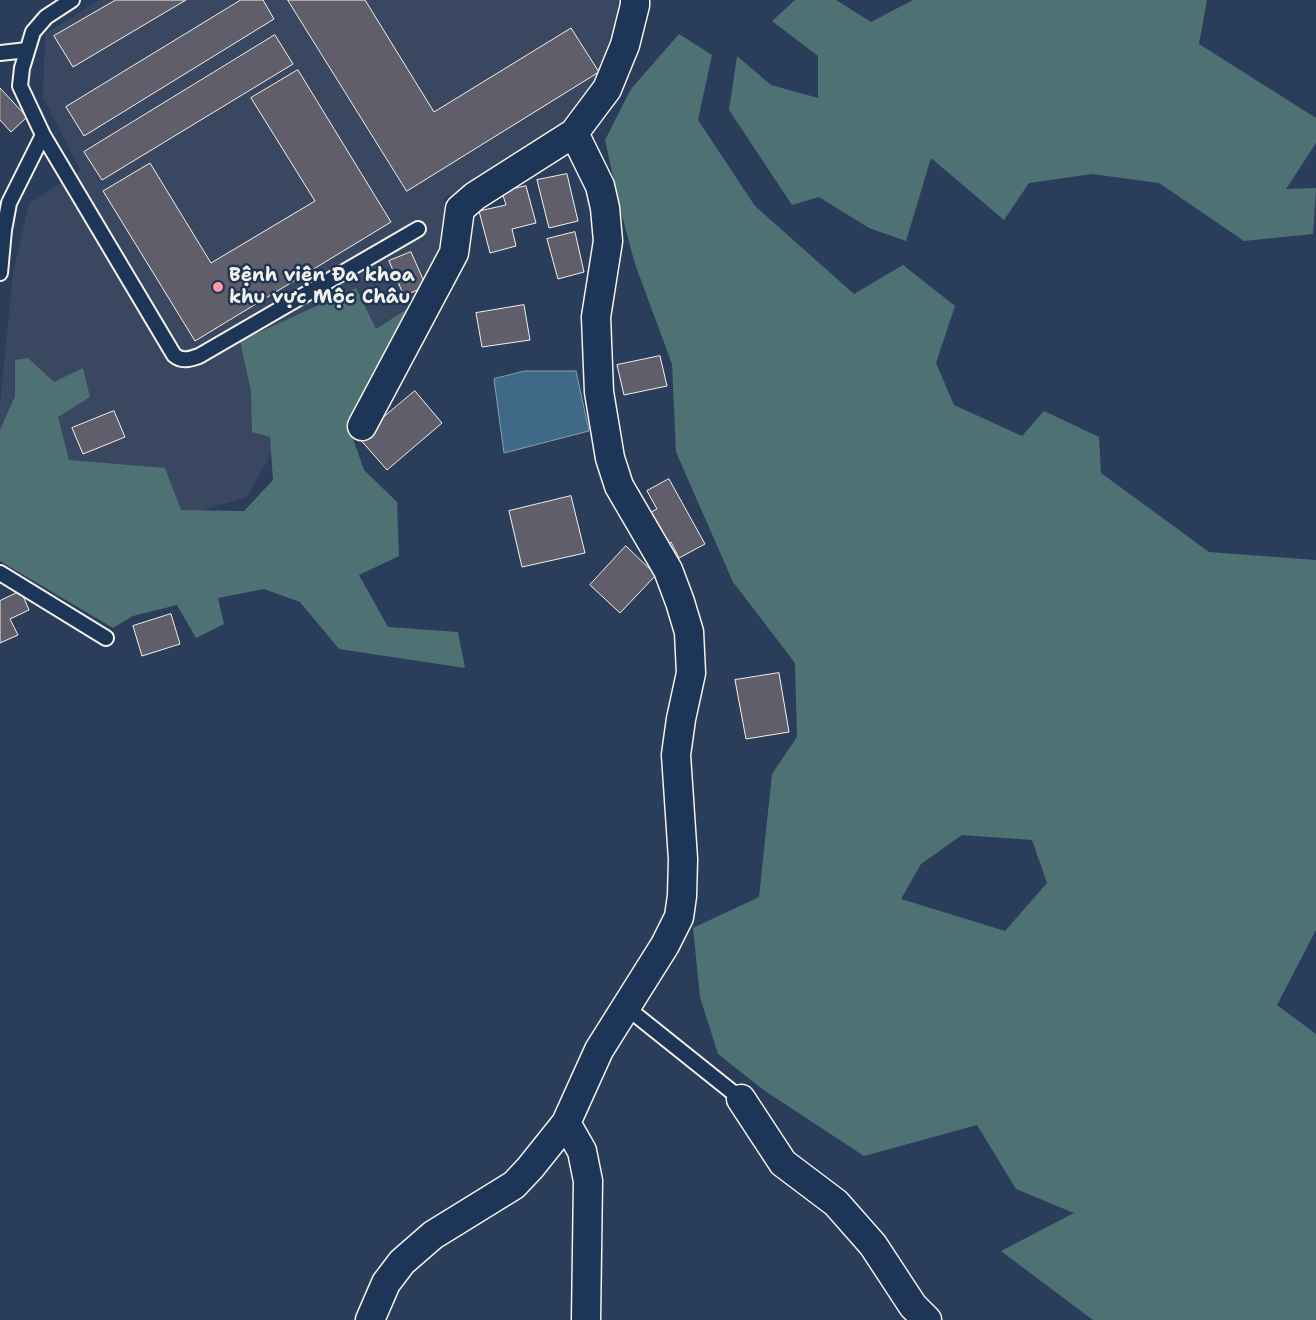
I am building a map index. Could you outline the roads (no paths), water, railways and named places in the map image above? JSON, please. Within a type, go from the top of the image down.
[{"type":"street","points":[[362,426],[454,253],[460,209],[475,196],[574,134],[607,90],[625,45],[635,5],[634,0]]},
{"type":"street","points":[[370,1320],[386,1283],[402,1262],[433,1235],[514,1185],[566,1123],[599,1050],[665,945],[679,917],[682,896],[683,859],[676,755],[681,719],[691,673],[689,632],[668,570],[619,486],[610,458],[599,392],[596,317],[608,241],[605,208],[600,186],[574,134]]},
{"type":"street","points":[[741,1099],[783,1163],[836,1203],[872,1246],[913,1306],[927,1320]]},
{"type":"street","points":[[566,1123],[582,1151],[588,1181],[586,1320]]},
{"type":"lane","points":[[72,0],[46,17],[34,32],[22,68],[20,86],[43,134],[174,355],[178,358],[188,360],[199,356],[418,230]]},
{"type":"lane","points":[[0,53],[27,50]]},
{"type":"lane","points":[[0,273],[4,230],[9,203],[43,134]]},
{"type":"lane","points":[[0,572],[106,638]]},
{"type":"lane","points":[[626,1007],[741,1099]]},
{"type":"place","name":"Bệnh viện Đa khoa khu vực Mộc Châu","points":[[218,287]]}]
